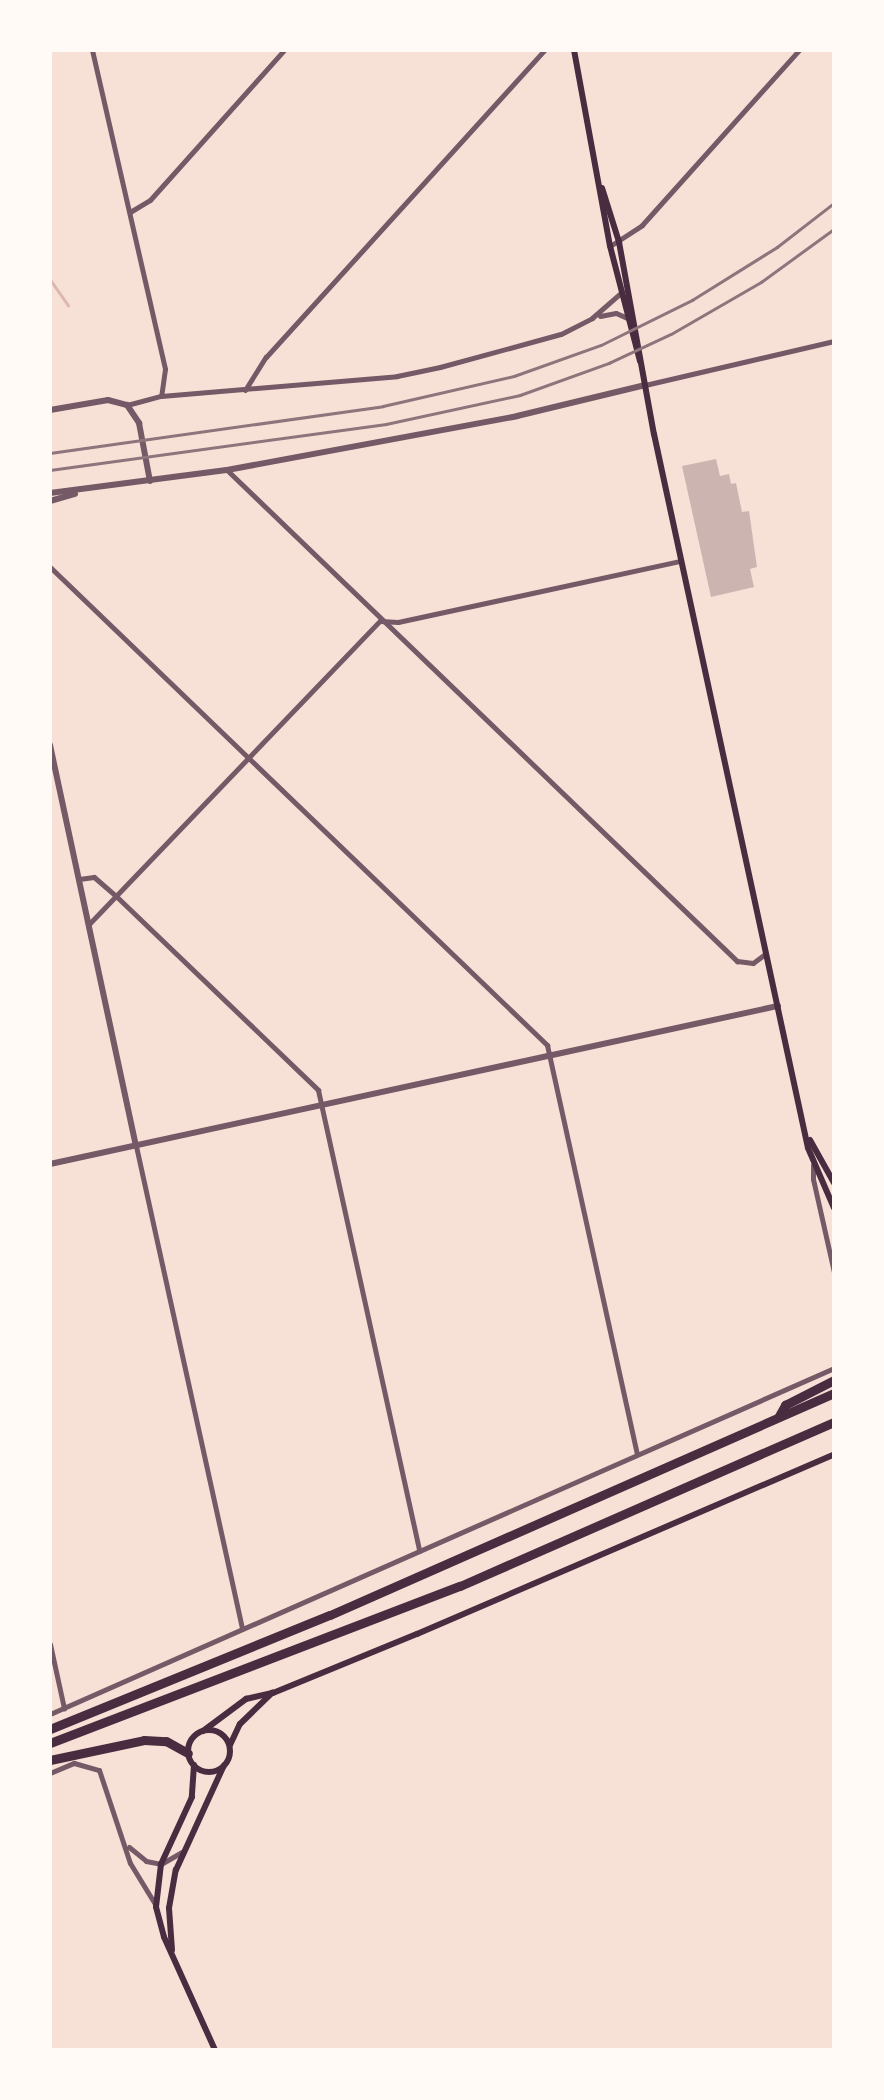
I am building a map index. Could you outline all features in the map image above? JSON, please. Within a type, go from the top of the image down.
[{"type":"highway","points":[[776,1418],[785,1405],[834,1380]]},
{"type":"highway","points":[[50,1730],[330,1615],[834,1393]]},
{"type":"highway","points":[[50,1743],[460,1586],[834,1422]]},
{"type":"highway","points":[[50,1760],[144,1740],[166,1741],[188,1753]]},
{"type":"main road","points":[[574,50],[610,246],[630,321]]},
{"type":"main road","points":[[602,188],[619,242],[630,321],[814,1165],[834,1208]]},
{"type":"main road","points":[[810,1139],[834,1182]]},
{"type":"main road","points":[[215,2050],[156,1907],[161,1864],[192,1798],[194,1765],[188,1753],[192,1739],[228,1709],[834,1454]]},
{"type":"main road","points":[[173,1956],[169,1908],[182,1852],[240,1724],[273,1692]]},
{"type":"main road","points":[[203,1731],[222,1735],[230,1747]]},
{"type":"main road","points":[[194,1765],[206,1771],[224,1765]]},
{"type":"street","points":[[92,50],[165,369],[161,396]]},
{"type":"street","points":[[130,212],[150,200],[284,50]]},
{"type":"street","points":[[245,390],[266,357],[544,50]]},
{"type":"street","points":[[610,246],[642,225],[799,50]]},
{"type":"street","points":[[592,318],[620,294]]},
{"type":"street","points":[[50,410],[108,400],[126,405],[161,396],[412,373],[540,342],[592,318],[616,313],[630,321]]},
{"type":"street","points":[[50,493],[227,470],[517,416],[834,342]]},
{"type":"street","points":[[126,405],[139,423],[150,481]]},
{"type":"street","points":[[227,470],[738,961],[753,963],[767,952]]},
{"type":"street","points":[[50,501],[100,488]]},
{"type":"street","points":[[89,924],[380,621],[398,622],[682,561]]},
{"type":"street","points":[[50,570],[547,1045],[637,1453]]},
{"type":"street","points":[[50,745],[242,1629]]},
{"type":"street","points":[[80,879],[94,878],[117,897],[318,1090],[419,1550]]},
{"type":"street","points":[[50,1164],[780,1006]]},
{"type":"street","points":[[814,1165],[834,1272]]},
{"type":"street","points":[[50,1714],[834,1368]]},
{"type":"street","points":[[50,1644],[64,1708]]},
{"type":"street","points":[[50,1773],[74,1763],[99,1770],[130,1862],[156,1907]]},
{"type":"street","points":[[126,1843],[146,1861],[161,1864],[182,1852]]},
{"type":"building","points":[[716,459],[720,476],[729,474],[731,484],[736,483],[742,512],[749,511],[757,567],[750,569],[754,587],[711,597],[682,466]]},
{"type":"waterway","points":[[50,279],[68,305]]},
{"type":"railway","points":[[50,453],[383,406],[514,376],[601,345],[692,300],[777,247],[834,203]]},
{"type":"railway","points":[[50,470],[386,424],[520,395],[609,363],[671,334],[761,282],[834,229]]}]
